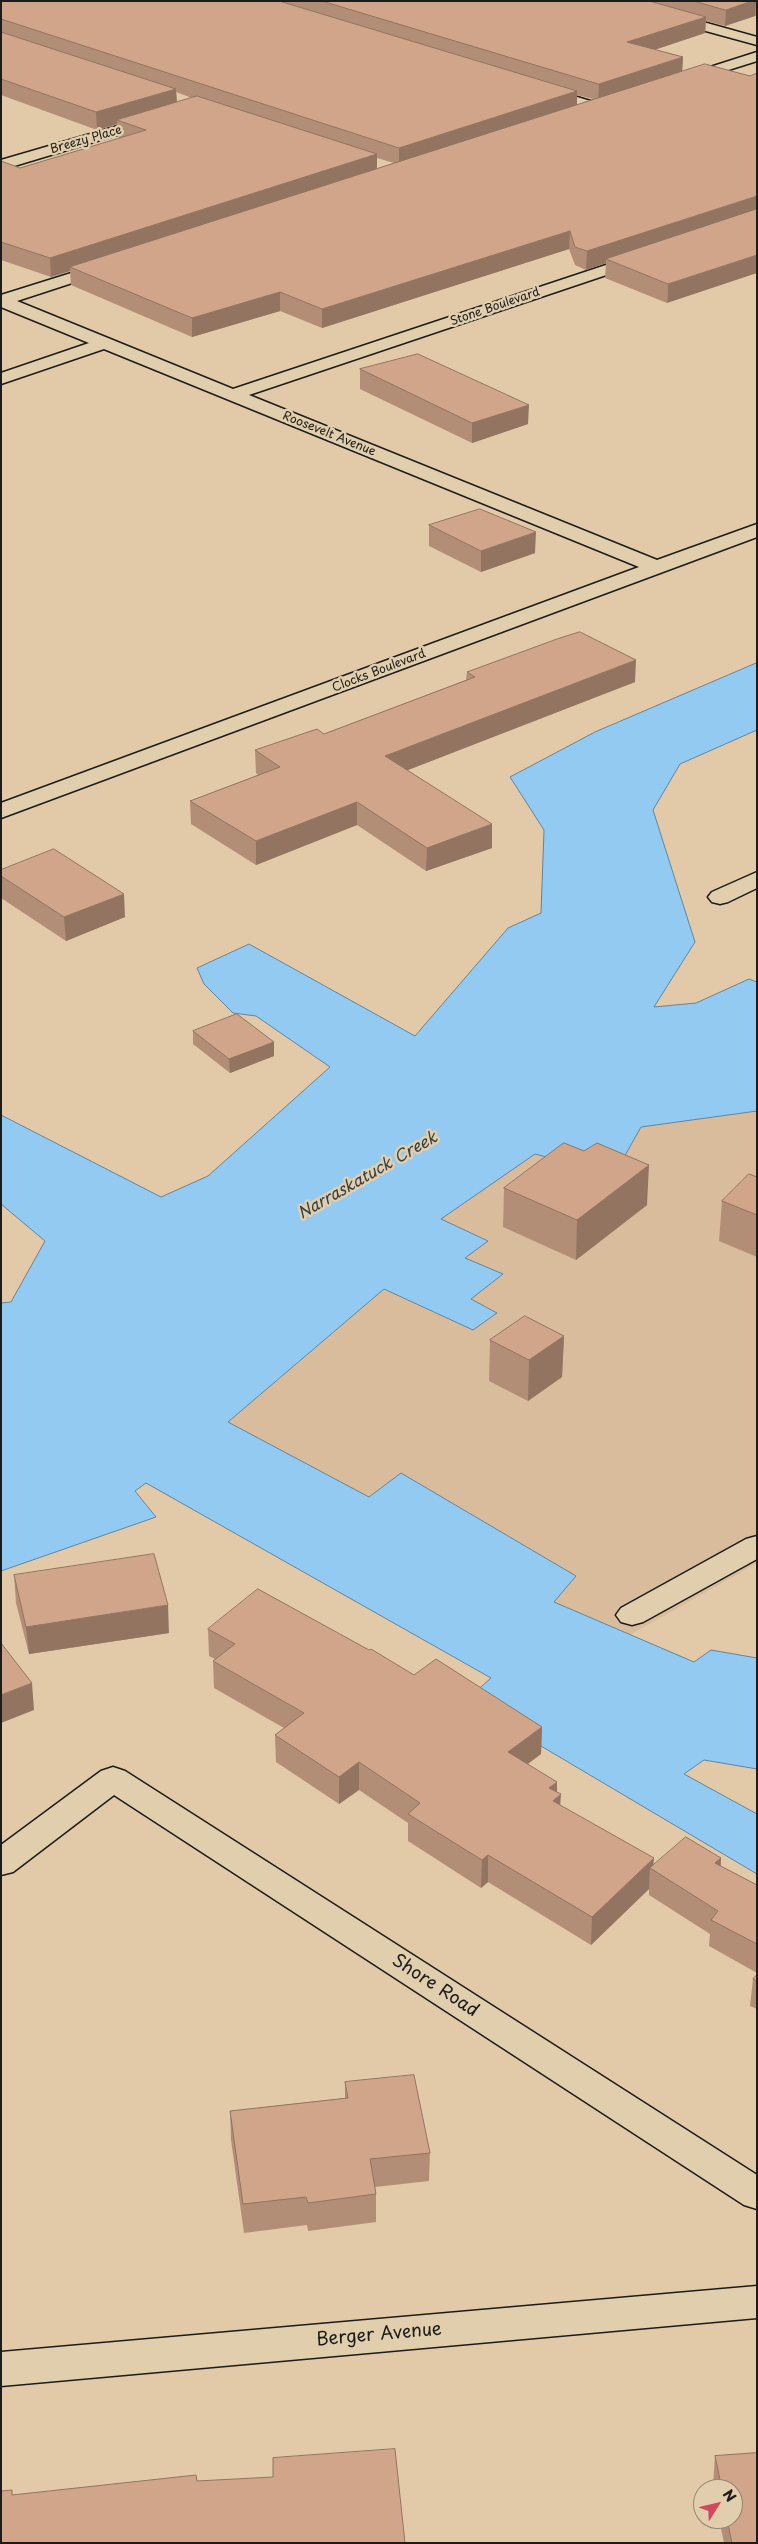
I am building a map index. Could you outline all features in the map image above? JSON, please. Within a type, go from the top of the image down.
[{"type":"street","points":[[612,1],[757,42]]},
{"type":"street","points":[[673,84],[757,56]]},
{"type":"street","points":[[523,85],[599,108]]},
{"type":"street","points":[[572,116],[618,102]]},
{"type":"street","name":"Breezy Place","points":[[1,165],[171,115]]},
{"type":"street","name":"Stone Boulevard","points":[[233,395],[654,254]]},
{"type":"street","points":[[1,301],[124,261]]},
{"type":"street","name":"Roosevelt Avenue","points":[[1,301],[656,567]]},
{"type":"street","points":[[1,379],[105,343]]},
{"type":"street","name":"Clocks Boulevard","points":[[1,812],[757,530]]},
{"type":"street","points":[[720,897],[757,879]]},
{"type":"street","points":[[632,1615],[757,1546]]},
{"type":"street","name":"Shore Road","points":[[1,1863],[113,1779],[757,2194]]},
{"type":"street","name":"Berger Avenue","points":[[1,2369],[757,2302]]},
{"type":"shaded area","points":[[757,1111],[757,1563],[630,1635],[553,1601],[576,1576],[401,1473],[369,1497],[228,1422],[384,1289],[473,1330],[497,1313],[470,1299],[503,1275],[464,1258],[488,1241],[440,1219],[535,1154],[613,1175],[641,1127]]},
{"type":"water","name":"Narraskatuck Creek","points":[[757,663],[757,730],[680,764],[653,810],[695,942],[654,1007],[696,1003],[749,979],[757,982],[757,1111],[641,1127],[614,1175],[535,1154],[441,1219],[488,1241],[465,1258],[503,1274],[471,1299],[497,1313],[473,1330],[384,1289],[228,1422],[369,1497],[401,1473],[576,1576],[554,1602],[694,1662],[711,1650],[757,1658],[757,1769],[704,1760],[684,1774],[757,1814],[757,1874],[465,1701],[491,1678],[146,1483],[135,1491],[156,1517],[1,1571],[1,1303],[11,1302],[45,1241],[1,1204],[1,1115],[161,1197],[208,1176],[330,1067],[256,1016],[233,1013],[204,984],[197,968],[249,944],[415,1036],[508,928],[541,913],[544,830],[510,777],[595,732]]},
{"type":"building","points":[[1,1],[279,1],[577,91],[399,148],[1,19]]},
{"type":"building","points":[[322,1],[649,1],[706,17],[627,42],[683,57],[599,84]]},
{"type":"building","points":[[694,1],[752,1],[726,10]]},
{"type":"building","points":[[1,32],[176,89],[96,112],[1,79]]},
{"type":"building","points":[[705,64],[750,76],[757,73],[757,196],[587,251],[575,247],[570,231],[322,309],[280,292],[192,318],[70,267]]},
{"type":"building","points":[[197,96],[377,154],[50,258],[1,242],[1,161],[20,168],[146,130],[117,120]]},
{"type":"building","points":[[757,209],[757,255],[668,284],[606,259]]},
{"type":"building","points":[[418,354],[529,405],[472,423],[360,369]]},
{"type":"building","points":[[480,509],[536,532],[481,551],[429,525]]},
{"type":"building","points":[[580,632],[636,660],[385,756],[492,824],[427,848],[357,802],[256,841],[190,801],[280,767],[255,750],[317,729],[324,734],[475,677],[467,672]]},
{"type":"building","points":[[54,849],[124,894],[64,917],[1,876],[1,870]]},
{"type":"building","points":[[237,1014],[274,1042],[229,1059],[193,1031]]},
{"type":"building","points":[[564,1143],[584,1151],[597,1143],[649,1165],[577,1220],[504,1188]]},
{"type":"building","points":[[749,1174],[757,1177],[757,1215],[722,1201]]},
{"type":"building","points":[[525,1316],[564,1336],[529,1360],[490,1340]]},
{"type":"building","points":[[154,1554],[168,1605],[26,1627],[14,1575]]},
{"type":"building","points":[[258,1589],[369,1650],[371,1649],[414,1675],[436,1659],[542,1727],[508,1752],[557,1782],[549,1788],[561,1794],[553,1801],[654,1858],[592,1917],[488,1855],[482,1860],[408,1814],[420,1803],[359,1762],[339,1777],[275,1735],[304,1713],[213,1661],[235,1644],[208,1629]]},
{"type":"building","points":[[1,1643],[32,1683],[1,1695]]},
{"type":"building","points":[[686,1837],[721,1858],[715,1863],[757,1885],[757,1944],[711,1920],[718,1911],[650,1868]]},
{"type":"building","points":[[414,2075],[430,2153],[370,2159],[376,2194],[308,2203],[306,2197],[243,2204],[230,2111],[348,2098],[345,2082]]},
{"type":"building","points":[[395,2449],[405,2543],[1,2543],[1,2491],[12,2490],[12,2495],[196,2475],[197,2481],[273,2477],[273,2458]]},
{"type":"building","points":[[757,2453],[757,2543],[732,2543],[729,2529],[743,2529],[743,2479],[720,2479],[715,2456]]}]
